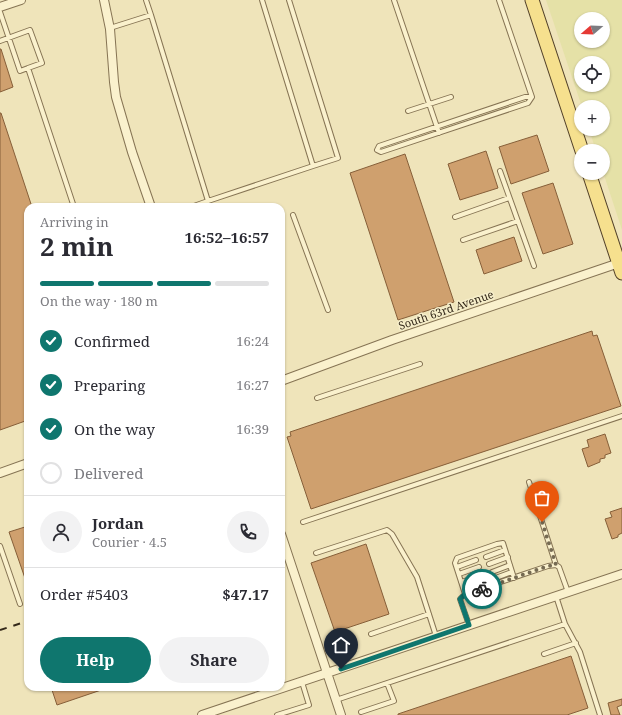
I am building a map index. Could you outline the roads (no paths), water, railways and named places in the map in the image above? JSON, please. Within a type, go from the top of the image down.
[{"type":"main road","points":[[532,0],[580,144]]},
{"type":"main road","points":[[591,180],[620,260]]},
{"type":"street","points":[[0,7],[20,0]]},
{"type":"street","points":[[104,0],[110,28],[116,96],[132,152],[150,203]]},
{"type":"street","name":"South 63rd Avenue","points":[[285,380],[620,260]]},
{"type":"street","points":[[0,472],[24,464]]},
{"type":"street","points":[[285,546],[341,715]]},
{"type":"street","points":[[285,688],[622,574]]},
{"type":"street","points":[[203,715],[275,691]]},
{"type":"lane","points":[[146,0],[208,201]]},
{"type":"lane","points":[[262,0],[313,166]]},
{"type":"lane","points":[[202,203],[338,158],[289,0]]},
{"type":"lane","points":[[394,0],[439,133]]},
{"type":"lane","points":[[500,0],[532,97]]},
{"type":"lane","points":[[0,12],[9,38],[20,71],[42,63],[30,30],[9,38],[0,41]]},
{"type":"lane","points":[[110,28],[151,15]]},
{"type":"lane","points":[[28,68],[73,203]]},
{"type":"lane","points":[[408,112],[451,97]]},
{"type":"lane","points":[[525,97],[532,97],[528,103],[381,152],[377,150],[379,146],[436,126],[525,97]]},
{"type":"lane","points":[[500,170],[534,266]]},
{"type":"lane","points":[[455,217],[509,198]]},
{"type":"lane","points":[[293,216],[328,310]]},
{"type":"lane","points":[[463,240],[518,221]]},
{"type":"lane","points":[[317,398],[420,364]]},
{"type":"lane","points":[[303,522],[622,416]]},
{"type":"lane","points":[[529,482],[556,565],[559,567],[568,592]]},
{"type":"lane","points":[[316,553],[387,530],[392,534],[417,577],[436,636]]},
{"type":"lane","points":[[465,594],[455,563],[457,558],[490,546],[503,543],[514,578]]},
{"type":"lane","points":[[0,546],[20,604]]},
{"type":"lane","points":[[486,557],[505,550]]},
{"type":"lane","points":[[489,564],[508,557]]},
{"type":"lane","points":[[457,567],[476,560]]},
{"type":"lane","points":[[492,572],[510,565]]},
{"type":"lane","points":[[469,625],[460,599],[465,594],[548,566],[556,565]]},
{"type":"lane","points":[[459,574],[479,567]]},
{"type":"lane","points":[[493,579],[512,572]]},
{"type":"lane","points":[[461,582],[481,576]]},
{"type":"lane","points":[[463,588],[483,582]]},
{"type":"lane","points":[[556,596],[565,624],[576,643],[600,715]]},
{"type":"lane","points":[[371,634],[429,614]]},
{"type":"lane","points":[[336,700],[565,624]]},
{"type":"lane","points":[[544,654],[576,643]]},
{"type":"lane","points":[[277,715],[309,704],[302,682]]},
{"type":"lane","points":[[361,712],[394,701],[387,683]]},
{"type":"railway","points":[[0,630],[24,622]]}]
